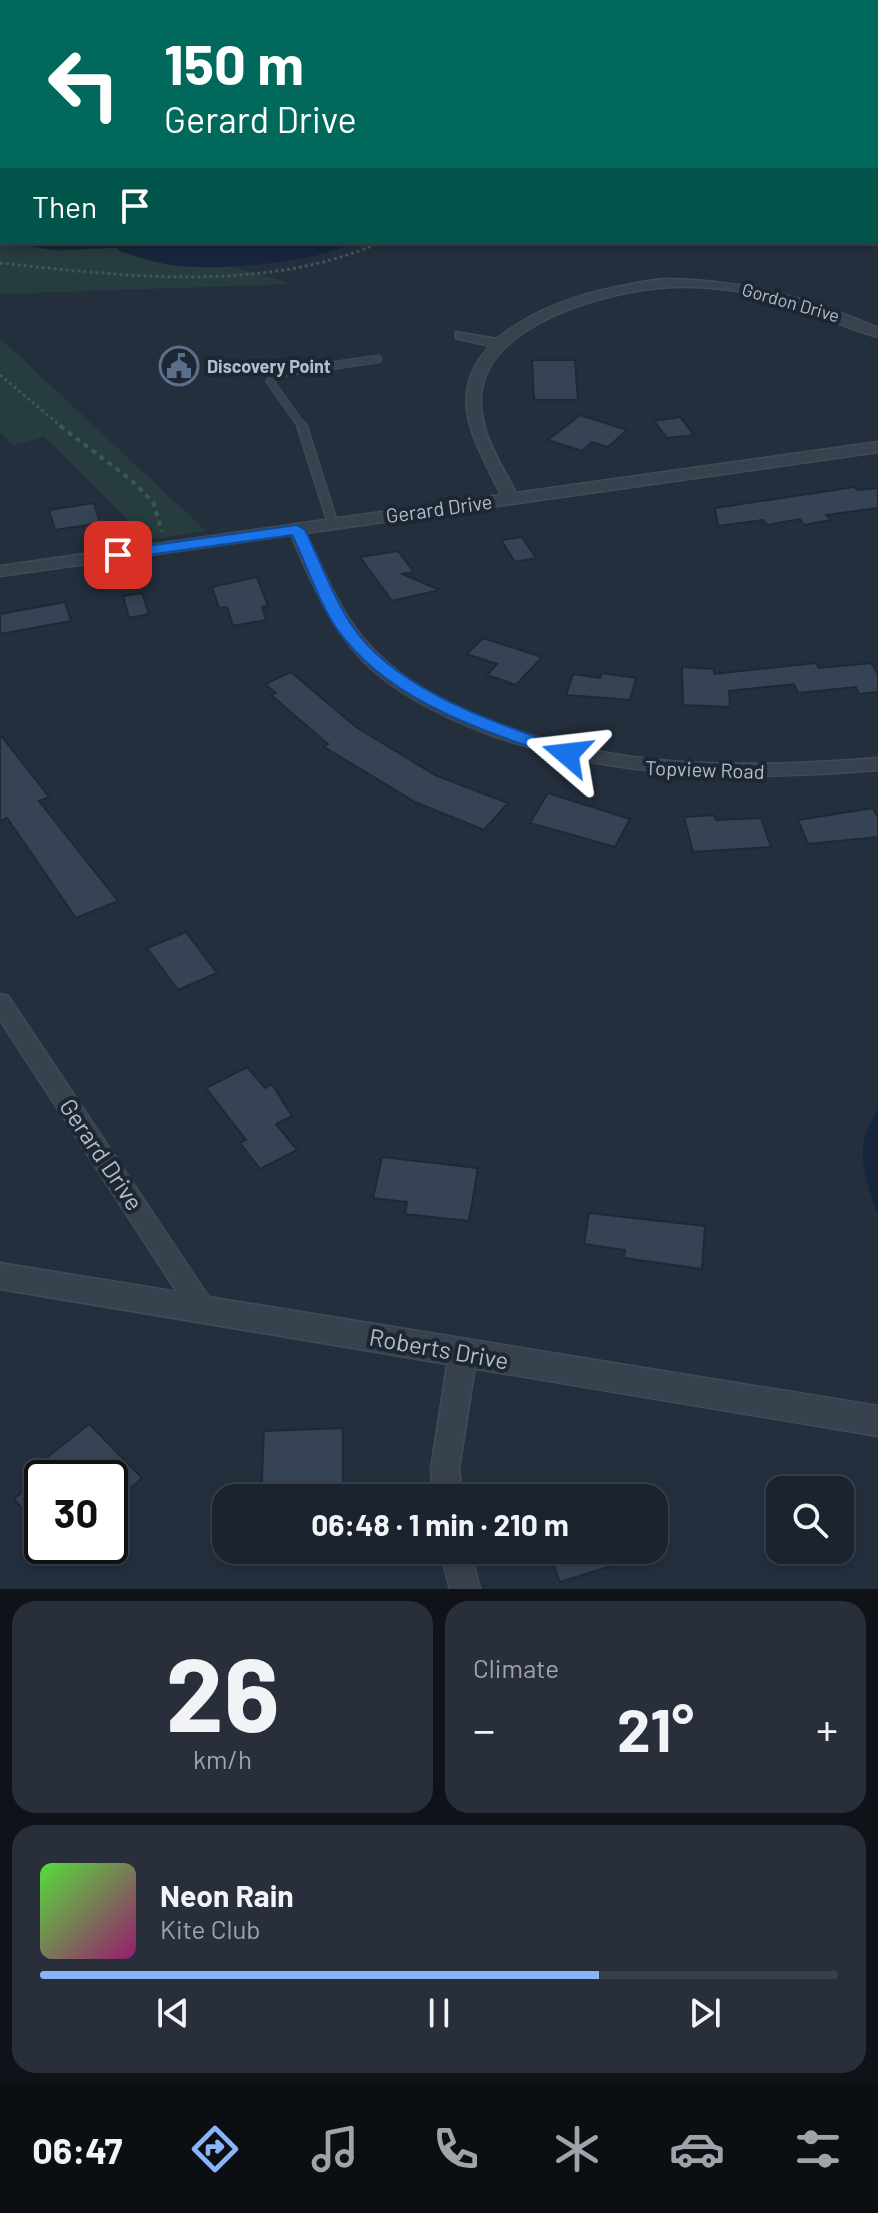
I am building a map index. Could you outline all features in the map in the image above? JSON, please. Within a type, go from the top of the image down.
[{"type":"street","name":"Gordon Drive","points":[[510,498],[481,434],[473,401],[482,367],[499,344],[514,332],[574,303],[630,286],[660,282],[723,283],[754,288],[815,306],[878,333]]},
{"type":"street","points":[[461,335],[499,344]]},
{"type":"street","name":"Gerard Drive","points":[[0,571],[878,447]]},
{"type":"street","name":"Topview Road","points":[[297,530],[343,626],[369,657],[452,712],[507,735],[567,754],[632,766],[698,773],[802,771],[878,764]]},
{"type":"street","name":"Gerard Drive","points":[[0,1002],[201,1307]]},
{"type":"street","name":"Roberts Drive","points":[[0,1276],[878,1421]]},
{"type":"street","points":[[447,1484],[445,1469],[463,1353]]},
{"type":"street","points":[[459,1564],[465,1589]]},
{"type":"lane","points":[[333,524],[302,426],[270,381],[280,373],[378,359]]},
{"type":"path","points":[[0,263],[138,278],[236,274],[343,259],[377,244]]},
{"type":"path","points":[[0,375],[48,417],[130,479],[153,502],[167,548]]},
{"type":"green space","points":[[0,244],[159,244],[292,284],[0,294]]},
{"type":"green space","points":[[0,338],[206,531],[148,540],[44,437],[13,445],[0,433]]},
{"type":"water","points":[[114,244],[350,244],[293,260],[221,267],[164,264],[119,251]]},
{"type":"water","points":[[878,1108],[878,1216],[865,1174],[863,1150],[870,1123]]},
{"type":"building","points":[[532,360],[575,360],[578,400],[534,400]]},
{"type":"building","points":[[580,415],[627,430],[608,447],[592,442],[582,451],[548,440]]},
{"type":"building","points":[[680,417],[694,435],[667,438],[654,421]]},
{"type":"building","points":[[854,487],[857,490],[878,488],[878,508],[826,515],[831,520],[804,525],[800,519],[767,525],[763,520],[718,526],[715,508]]},
{"type":"building","points":[[94,503],[100,523],[55,530],[49,510]]},
{"type":"building","points":[[522,537],[536,558],[515,562],[501,540]]},
{"type":"building","points":[[398,551],[414,572],[402,574],[440,590],[392,601],[360,557]]},
{"type":"building","points":[[257,577],[268,606],[262,607],[266,620],[233,626],[227,607],[219,608],[212,587]]},
{"type":"building","points":[[142,593],[149,614],[129,618],[123,596]]},
{"type":"building","points":[[65,602],[71,621],[0,634],[0,614]]},
{"type":"building","points":[[483,638],[542,657],[516,685],[487,675],[497,664],[467,654]]},
{"type":"building","points":[[816,663],[819,668],[871,663],[878,674],[878,692],[859,694],[856,687],[798,693],[794,684],[729,691],[730,707],[683,705],[682,667],[714,669],[714,674]]},
{"type":"building","points":[[291,672],[356,727],[435,775],[508,803],[484,830],[415,802],[324,747],[328,744],[271,695],[276,693],[265,684]]},
{"type":"building","points":[[602,673],[636,678],[630,700],[566,695],[573,674],[600,678]]},
{"type":"building","points":[[0,734],[49,797],[39,801],[118,901],[76,918],[7,818],[0,821]]},
{"type":"building","points":[[548,793],[630,819],[615,847],[530,823]]},
{"type":"building","points":[[873,808],[878,817],[878,837],[808,844],[798,820]]},
{"type":"building","points":[[714,815],[716,820],[761,818],[771,847],[693,852],[684,817]]},
{"type":"building","points":[[186,932],[217,973],[178,990],[147,948]]},
{"type":"building","points":[[247,1067],[265,1088],[272,1084],[292,1116],[276,1124],[297,1150],[260,1169],[240,1143],[246,1140],[206,1088]]},
{"type":"building","points":[[382,1157],[478,1168],[469,1221],[405,1214],[407,1202],[373,1198]]},
{"type":"building","points":[[589,1213],[705,1226],[702,1269],[624,1258],[625,1250],[584,1244]]},
{"type":"building","points":[[89,1424],[124,1460],[44,1460]]},
{"type":"building","points":[[343,1428],[343,1484],[262,1484],[264,1431]]},
{"type":"building","points":[[128,1464],[142,1478],[128,1490]]},
{"type":"building","points":[[24,1491],[24,1510],[14,1499]]},
{"type":"building","points":[[553,1564],[618,1564],[560,1582]]},
{"type":"waterway","points":[[29,244],[58,248],[122,245]]},
{"type":"place","name":"Discovery Point","points":[[179,366]]},
{"type":"route","points":[[118,555],[297,530],[343,626],[369,657],[408,686],[452,712],[507,735],[567,754]]}]
